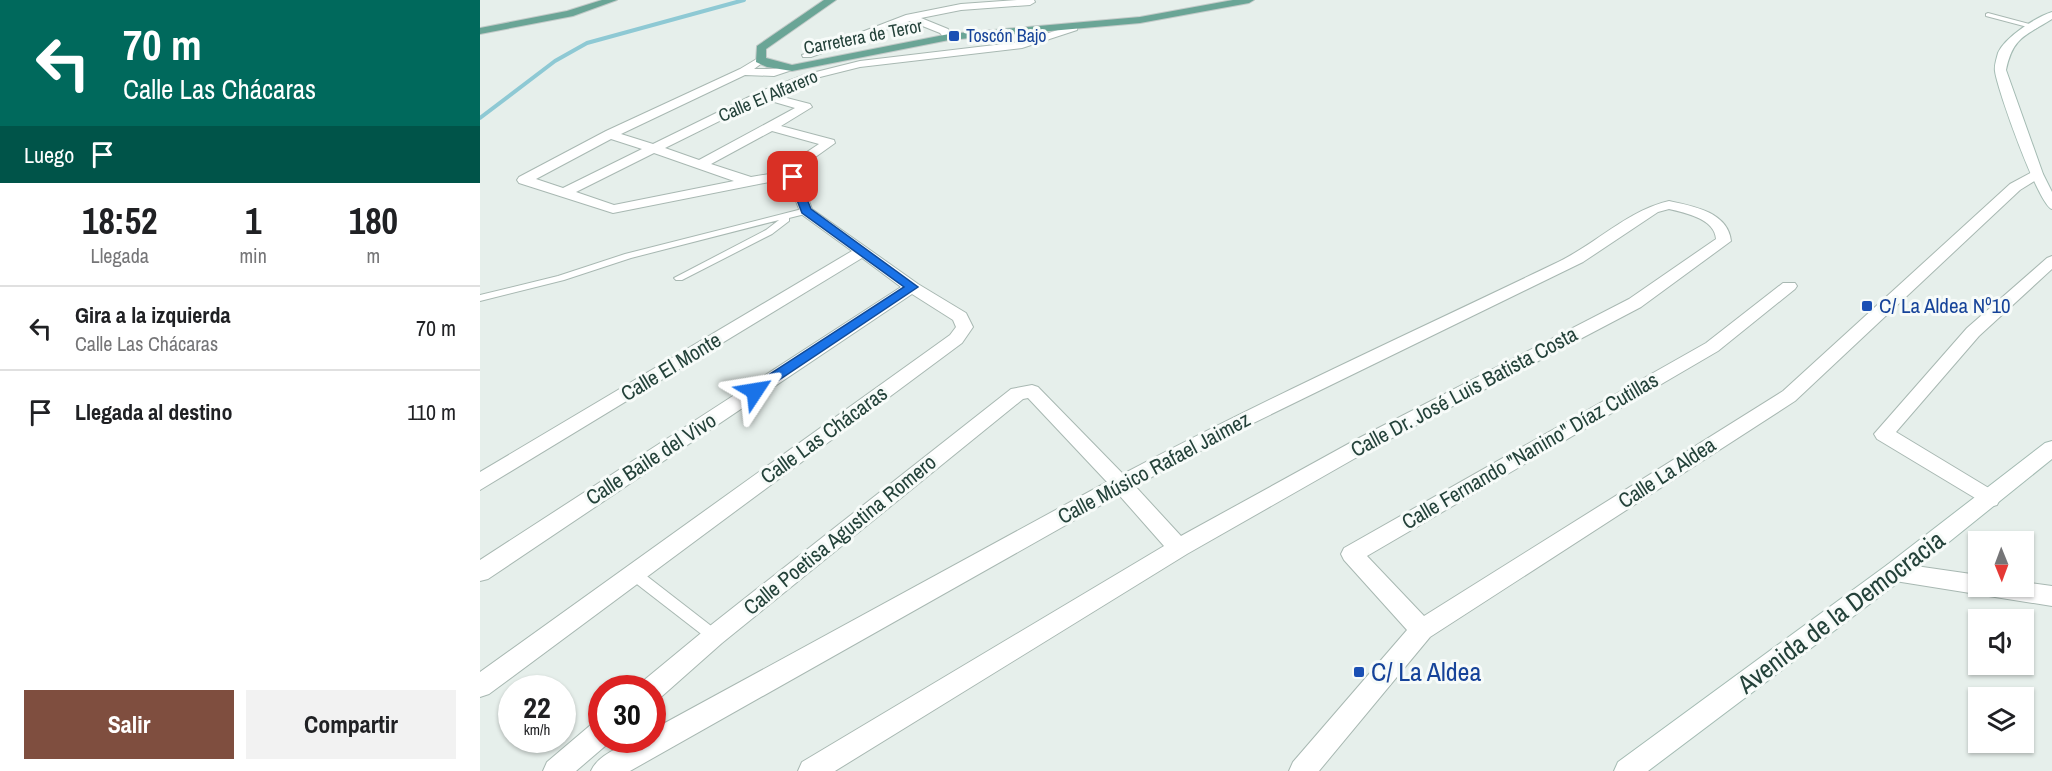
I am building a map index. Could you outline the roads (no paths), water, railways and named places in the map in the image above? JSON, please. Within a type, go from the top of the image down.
[{"type":"main road","points":[[480,31],[569,14],[612,0]]},
{"type":"main road","name":"Carretera de Teror","points":[[831,0],[761,48],[760,60],[771,65],[792,68],[950,37],[1073,28],[1140,20],[1249,0]]},
{"type":"street","points":[[910,17],[922,0]]},
{"type":"street","points":[[910,17],[924,4],[933,0]]},
{"type":"street","points":[[807,55],[910,17],[961,7],[1030,2]]},
{"type":"street","points":[[2052,15],[2013,39],[2004,52],[2000,70],[2036,174],[2052,205]]},
{"type":"street","points":[[910,17],[944,31],[950,37]]},
{"type":"street","name":"Calle El Alfarero","points":[[564,193],[763,95],[808,77],[860,64],[1022,45],[1073,28]]},
{"type":"street","points":[[1022,45],[1033,38],[1034,31]]},
{"type":"street","points":[[760,60],[744,71],[610,134],[524,180],[613,209],[779,176],[829,143],[772,127]]},
{"type":"street","points":[[744,71],[774,74],[792,68]]},
{"type":"street","points":[[701,165],[806,107],[763,95]]},
{"type":"street","points":[[610,134],[753,183]]},
{"type":"street","name":"Calle La Aldea","points":[[1302,771],[1422,630],[1789,396],[2015,187],[2036,174]]},
{"type":"street","points":[[779,176],[793,177],[799,213]]},
{"type":"street","name":"Calle Músico Rafael Jaimez","points":[[604,771],[1121,484],[1232,425],[1578,259],[1653,209],[1669,205],[1688,209],[1714,221]]},
{"type":"street","name":"Calle Las Chácaras","points":[[480,686],[956,339],[965,327],[960,317],[799,213]]},
{"type":"street","name":"Calle Dr. José Luis Batista Costa","points":[[1179,548],[1366,443],[1635,303],[1724,241],[1723,231],[1714,221]]},
{"type":"street","name":"Calle El Monte","points":[[480,482],[862,252]]},
{"type":"street","points":[[1990,499],[1884,434],[1973,332],[2052,261]]},
{"type":"street","name":"Calle Fernando \"Nanino\" Díaz Cutillas","points":[[1422,630],[1352,554],[1712,347],[1789,286]]},
{"type":"street","name":"Calle Baile del Vivo","points":[[480,572],[912,287]]},
{"type":"street","name":"Calle Poetisa Agustina Romero","points":[[666,676],[1017,394],[1032,391],[1121,484]]},
{"type":"street","name":"Avenida de la Democracia","points":[[1627,771],[1895,572],[2052,448]]},
{"type":"street","points":[[811,771],[1179,548],[1121,484]]},
{"type":"street","points":[[1895,572],[1968,583]]},
{"type":"street","points":[[2034,593],[2052,596]]},
{"type":"street","points":[[556,771],[588,744]]},
{"type":"lane","points":[[1988,15],[2035,27]]},
{"type":"lane","points":[[679,278],[769,232],[799,213]]},
{"type":"lane","points":[[480,298],[561,278],[628,256],[799,213]]},
{"type":"lane","points":[[634,574],[714,636]]},
{"type":"waterway","points":[[480,118],[555,61],[587,43],[744,0]]},
{"type":"place","name":"Toscón Bajo","points":[[954,36]]},
{"type":"place","name":"C/ La Aldea Nº10","points":[[1867,306]]},
{"type":"place","name":"C/ La Aldea","points":[[1359,672]]}]
